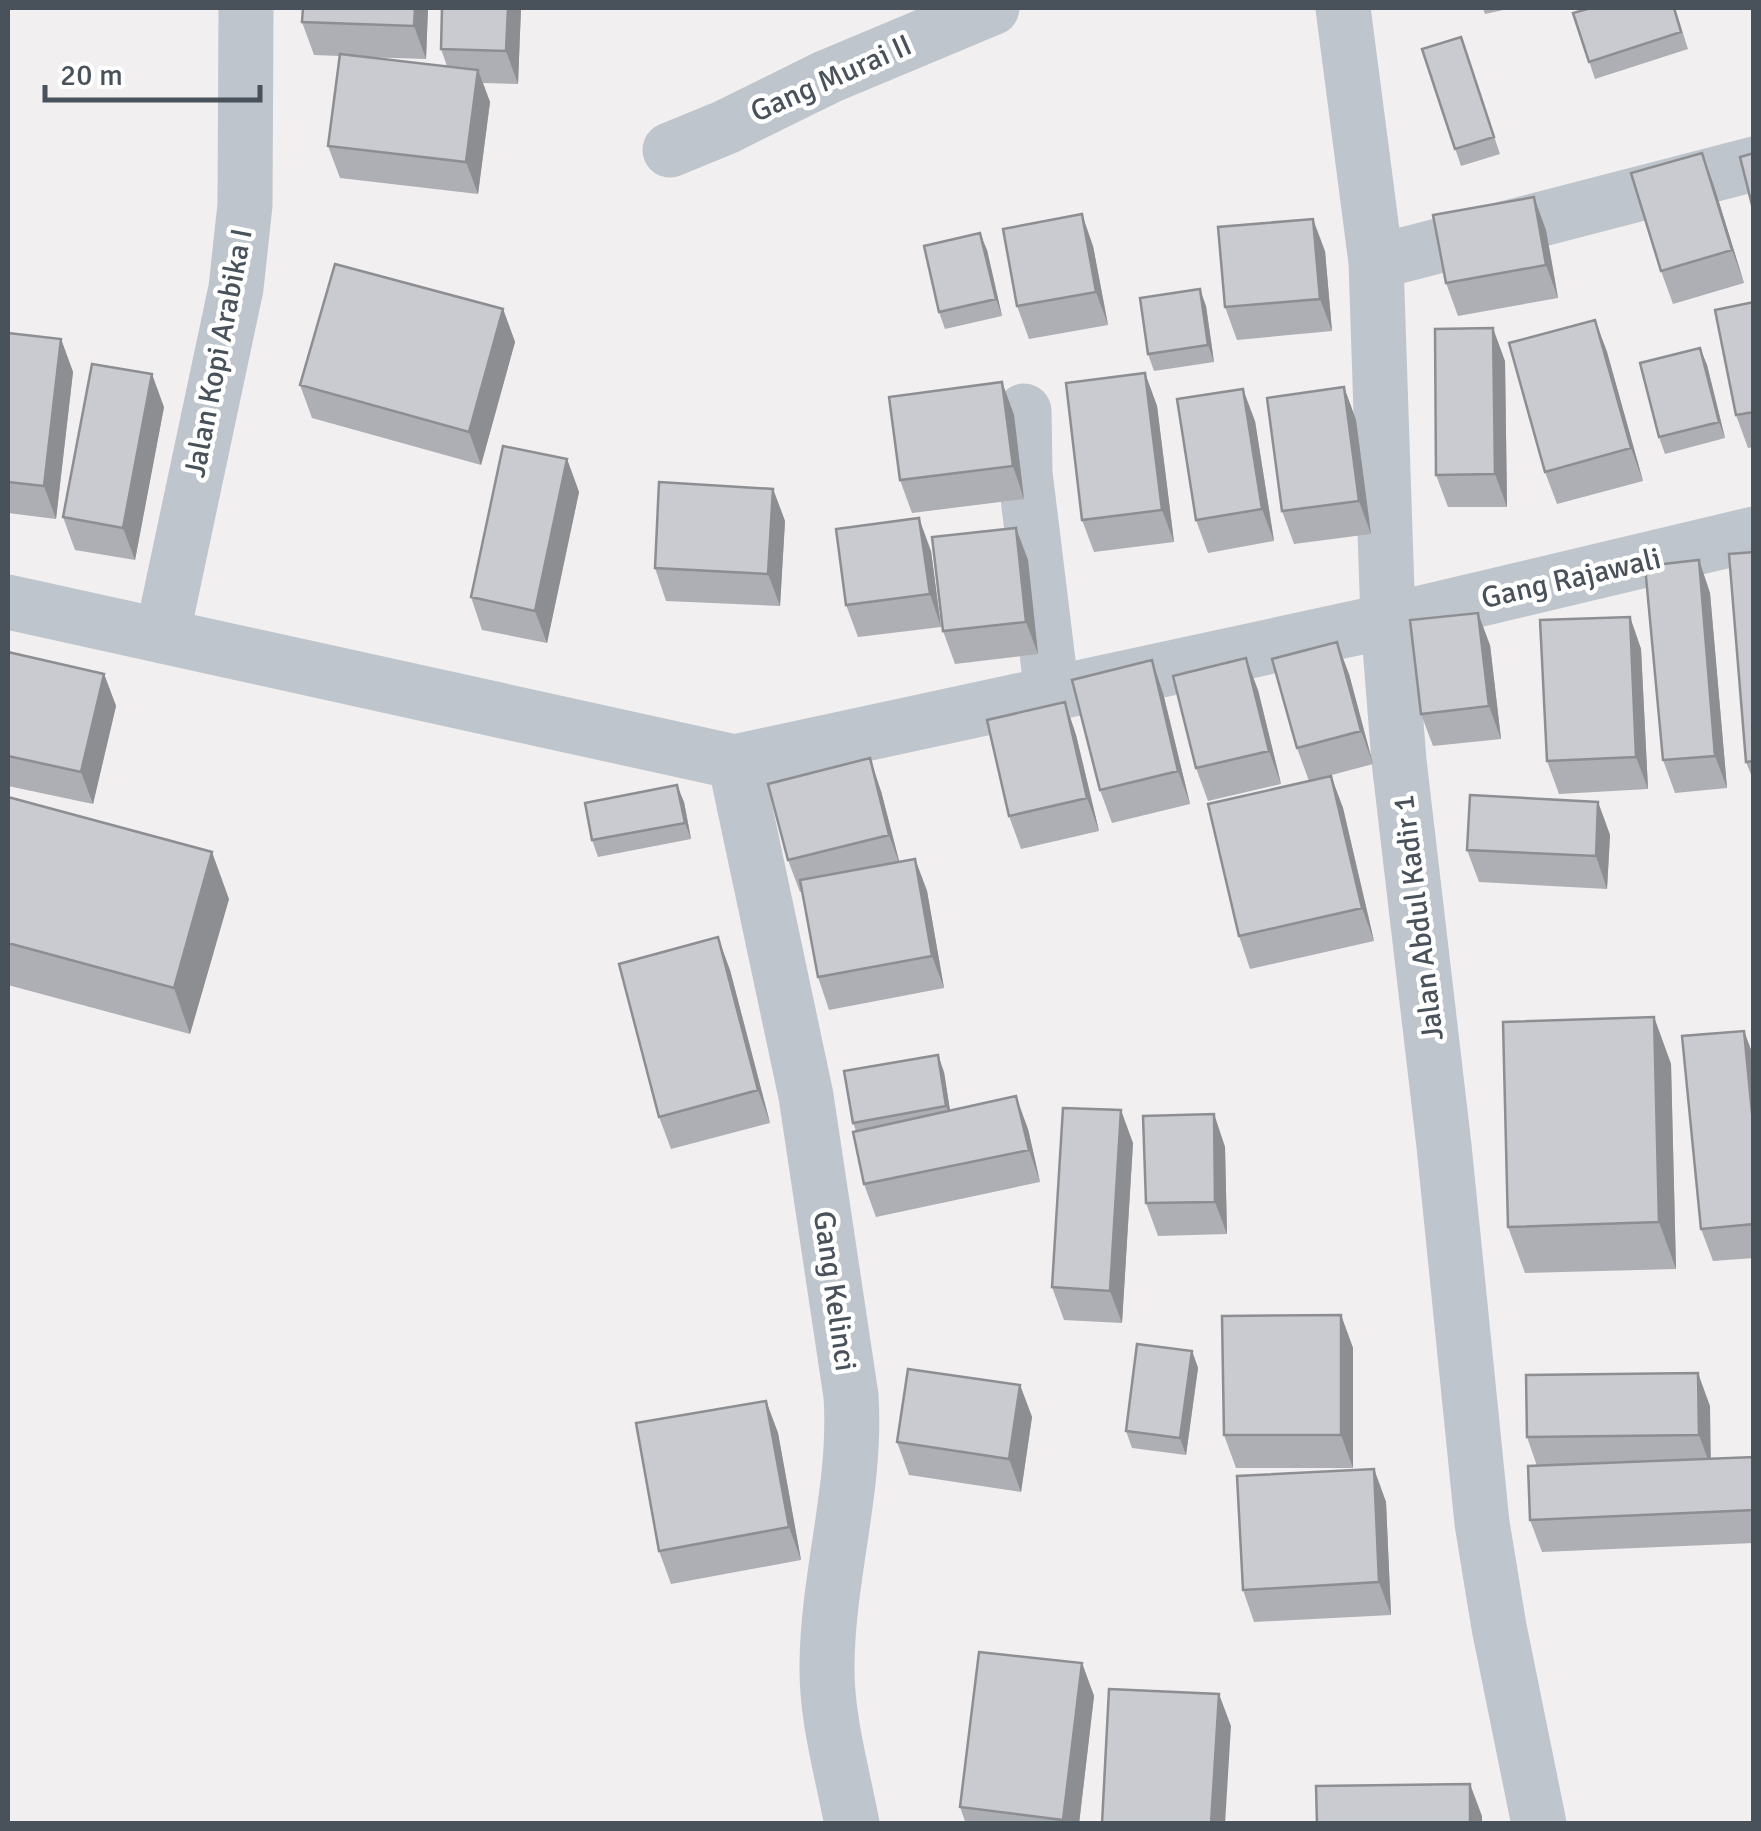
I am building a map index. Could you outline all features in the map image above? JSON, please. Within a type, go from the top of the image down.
[{"type":"street","name":"Jalan Kopi Arabika I","points":[[162,636],[242,245],[246,8]]},
{"type":"street","name":"Gang Murai II","points":[[670,150],[827,77],[992,8]]},
{"type":"street","name":"Jalan Abdul Kadir 1","points":[[1343,8],[1376,262],[1388,621],[1400,761],[1482,1523],[1539,1824]]},
{"type":"street","points":[[1376,262],[1754,164]]},
{"type":"street","points":[[1024,411],[1025,473],[1052,694]]},
{"type":"street","name":"Gang Rajawali","points":[[736,762],[1388,621],[1754,534]]},
{"type":"street","points":[[8,602],[736,762]]},
{"type":"street","name":"Gang Kelinci","points":[[736,762],[806,1096],[851,1396],[851,1479],[827,1666],[830,1713],[852,1824]]},
{"type":"building","points":[[303,8],[415,8],[414,26],[302,22]]},
{"type":"building","points":[[442,8],[508,8],[506,51],[441,49]]},
{"type":"building","points":[[1591,8],[1674,8],[1681,32],[1589,62],[1573,13]]},
{"type":"building","points":[[1461,37],[1494,137],[1455,149],[1422,49]]},
{"type":"building","points":[[340,54],[478,70],[466,162],[328,146]]},
{"type":"building","points":[[1702,153],[1732,250],[1661,271],[1631,173]]},
{"type":"building","points":[[1754,153],[1754,213],[1740,157]]},
{"type":"building","points":[[1534,197],[1546,265],[1446,283],[1433,215]]},
{"type":"building","points":[[1082,214],[1096,292],[1017,306],[1003,229]]},
{"type":"building","points":[[1313,219],[1320,299],[1225,307],[1218,227]]},
{"type":"building","points":[[980,233],[996,299],[939,312],[924,246]]},
{"type":"building","points":[[335,264],[503,309],[469,432],[300,385]]},
{"type":"building","points":[[1200,289],[1208,345],[1148,354],[1140,298]]},
{"type":"building","points":[[1754,302],[1754,412],[1736,415],[1715,310]]},
{"type":"building","points":[[1595,320],[1631,448],[1545,472],[1509,343]]},
{"type":"building","points":[[1493,328],[1495,474],[1436,475],[1435,329]]},
{"type":"building","points":[[8,333],[61,339],[44,486],[8,482]]},
{"type":"building","points":[[1700,348],[1719,422],[1659,437],[1640,363]]},
{"type":"building","points":[[92,364],[152,374],[123,528],[63,517]]},
{"type":"building","points":[[1145,373],[1162,510],[1082,520],[1066,383]]},
{"type":"building","points":[[1002,382],[1013,466],[900,480],[889,397]]},
{"type":"building","points":[[1344,387],[1359,501],[1282,511],[1267,398]]},
{"type":"building","points":[[1243,389],[1262,509],[1196,520],[1177,399]]},
{"type":"building","points":[[503,446],[567,459],[535,611],[471,597]]},
{"type":"building","points":[[659,482],[773,489],[768,574],[655,568]]},
{"type":"building","points":[[919,518],[930,594],[846,605],[836,529]]},
{"type":"building","points":[[1016,528],[1026,622],[943,631],[932,537]]},
{"type":"building","points":[[1754,552],[1754,761],[1746,762],[1729,554]]},
{"type":"building","points":[[1699,560],[1715,756],[1663,760],[1645,566]]},
{"type":"building","points":[[1478,613],[1489,706],[1421,714],[1410,620]]},
{"type":"building","points":[[1630,617],[1636,757],[1547,761],[1540,620]]},
{"type":"building","points":[[1337,642],[1361,731],[1297,748],[1272,659]]},
{"type":"building","points":[[8,652],[104,674],[81,772],[8,756]]},
{"type":"building","points":[[1246,658],[1269,751],[1196,768],[1173,676]]},
{"type":"building","points":[[1152,660],[1178,771],[1100,790],[1072,680]]},
{"type":"building","points":[[1065,702],[1087,798],[1009,816],[987,720]]},
{"type":"building","points":[[870,758],[889,835],[788,860],[768,784]]},
{"type":"building","points":[[1331,776],[1362,908],[1239,936],[1208,804]]},
{"type":"building","points":[[677,785],[685,823],[592,840],[585,803]]},
{"type":"building","points":[[1470,795],[1598,802],[1596,856],[1467,850]]},
{"type":"building","points":[[8,797],[212,852],[174,988],[8,943]]},
{"type":"building","points":[[915,859],[932,956],[818,977],[800,880]]},
{"type":"building","points":[[718,937],[758,1090],[659,1117],[619,964]]},
{"type":"building","points":[[1654,1017],[1659,1222],[1508,1227],[1503,1022]]},
{"type":"building","points":[[1744,1031],[1754,1134],[1754,1224],[1701,1229],[1682,1036]]},
{"type":"building","points":[[938,1055],[946,1106],[853,1123],[844,1071]]},
{"type":"building","points":[[1016,1096],[1029,1150],[864,1184],[853,1132]]},
{"type":"building","points":[[1063,1108],[1121,1110],[1110,1291],[1052,1287]]},
{"type":"building","points":[[1214,1114],[1215,1202],[1146,1203],[1143,1116]]},
{"type":"building","points":[[1341,1315],[1341,1435],[1224,1435],[1222,1316]]},
{"type":"building","points":[[1137,1344],[1192,1351],[1180,1438],[1126,1431]]},
{"type":"building","points":[[908,1369],[1020,1385],[1009,1459],[897,1442]]},
{"type":"building","points":[[1698,1373],[1699,1435],[1527,1437],[1526,1375]]},
{"type":"building","points":[[766,1401],[789,1527],[659,1551],[636,1423]]},
{"type":"building","points":[[1754,1457],[1754,1510],[1530,1520],[1528,1466]]},
{"type":"building","points":[[1374,1469],[1379,1582],[1243,1590],[1237,1476]]},
{"type":"building","points":[[979,1652],[1082,1663],[1063,1820],[960,1807]]},
{"type":"building","points":[[1109,1689],[1219,1694],[1211,1824],[1102,1824]]},
{"type":"building","points":[[1470,1784],[1470,1824],[1317,1824],[1316,1786]]}]
